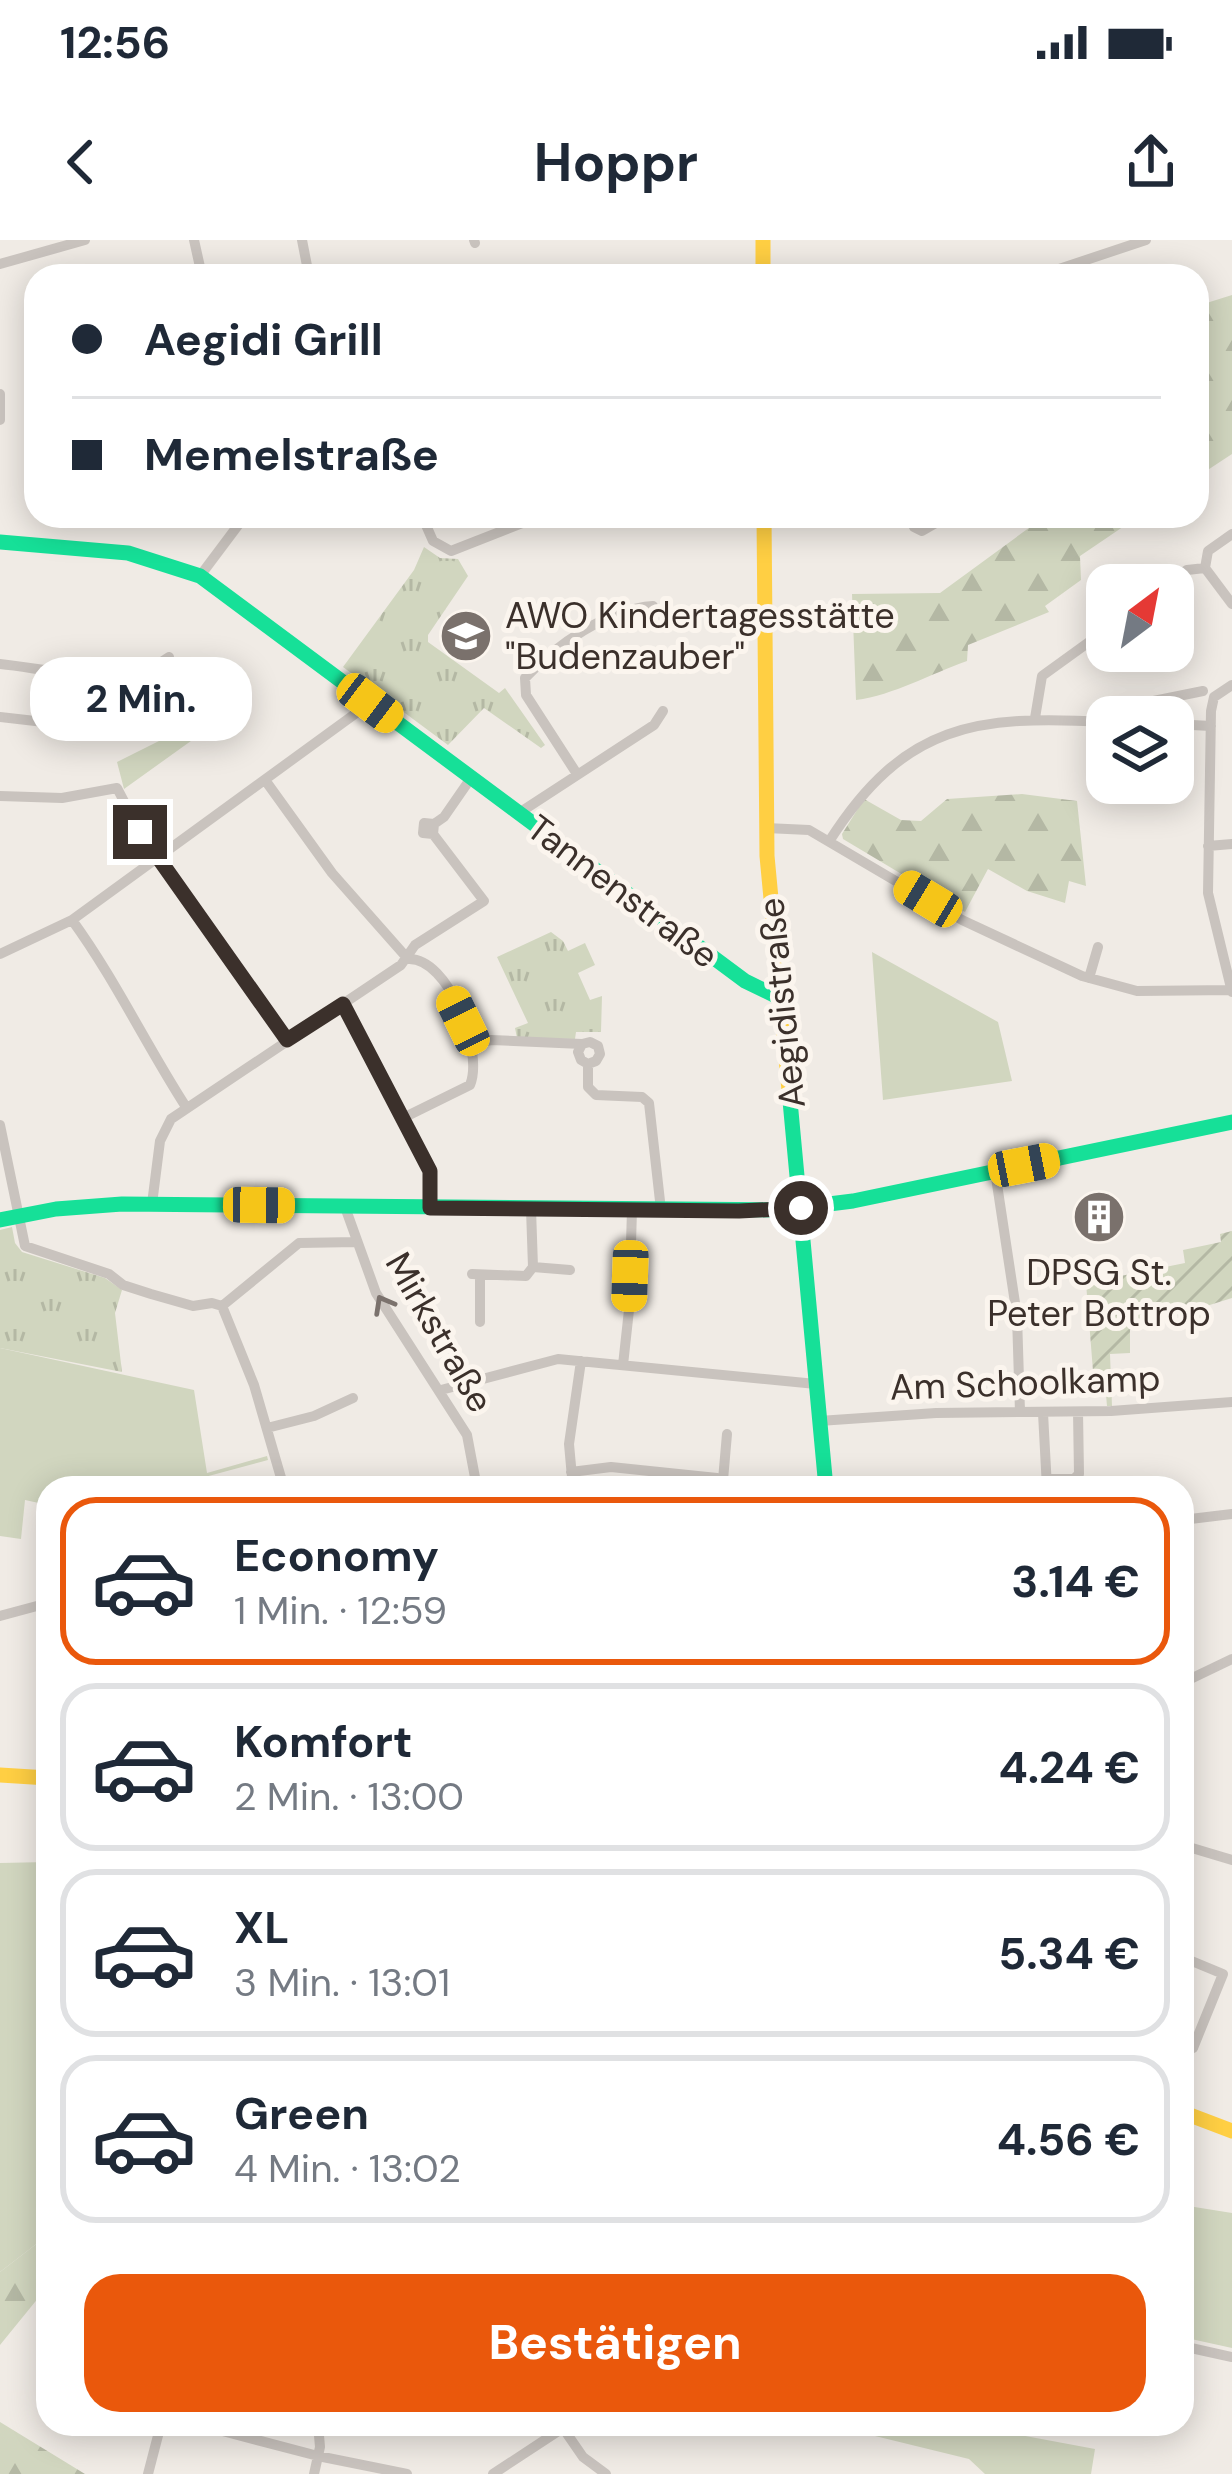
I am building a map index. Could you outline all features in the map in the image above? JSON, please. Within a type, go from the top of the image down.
[{"type":"street","points":[[0,264],[85,240]]},
{"type":"street","points":[[1073,264],[1146,240]]},
{"type":"street","points":[[0,394],[0,420]]},
{"type":"street","points":[[200,576],[236,528]]},
{"type":"street","points":[[427,528],[433,541],[444,549],[458,550],[511,528]]},
{"type":"street","name":"Aegidistraße","points":[[764,528],[766,828],[825,1476]]},
{"type":"street","points":[[1232,533],[1208,551],[1205,568],[1232,604]]},
{"type":"street","name":"Tannenstraße","points":[[0,542],[146,555],[175,562],[200,576],[745,982],[778,997]]},
{"type":"street","points":[[1194,569],[1205,568]]},
{"type":"street","points":[[577,774],[526,695],[525,678],[593,626],[633,607],[652,606]]},
{"type":"street","points":[[1035,718],[1042,676],[1086,644]]},
{"type":"street","points":[[0,664],[108,674],[153,669],[169,657]]},
{"type":"street","points":[[766,828],[800,828],[830,840],[962,920],[1089,978],[1137,991],[1232,991],[1208,893],[1214,698],[1232,685]]},
{"type":"street","points":[[1179,696],[1204,691]]},
{"type":"street","points":[[0,954],[71,920],[370,703]]},
{"type":"street","points":[[519,813],[654,725],[663,711]]},
{"type":"street","points":[[0,717],[44,722]]},
{"type":"street","points":[[830,840],[859,796],[917,747],[988,722],[1086,721]]},
{"type":"street","points":[[1194,725],[1211,726]]},
{"type":"street","points":[[152,1204],[161,1133],[186,1107],[343,1004],[408,959],[416,945],[484,901],[433,829],[471,778]]},
{"type":"street","points":[[265,780],[331,871],[408,959],[422,960],[437,970],[473,1044],[475,1072],[466,1091],[403,1118]]},
{"type":"street","points":[[0,796],[62,799],[117,788],[140,832],[287,1040]]},
{"type":"street","points":[[1208,845],[1232,844]]},
{"type":"street","points":[[71,920],[103,963],[186,1107]]},
{"type":"street","points":[[1089,978],[1098,947]]},
{"type":"street","points":[[343,1004],[430,1171],[430,1208]]},
{"type":"street","points":[[473,1044],[491,1040],[590,1042],[600,1049],[599,1058],[588,1064],[591,1092],[642,1097],[649,1103],[661,1210]]},
{"type":"street","points":[[8,1218],[81,1206],[152,1204],[801,1208],[1232,1122]]},
{"type":"street","points":[[0,1125],[8,1218],[22,1240],[30,1250],[109,1274],[123,1285],[178,1302],[222,1306],[299,1243],[356,1242]]},
{"type":"street","points":[[995,1171],[1017,1316],[1020,1412]]},
{"type":"street","name":"Mirkstraße","points":[[345,1207],[390,1319],[467,1435],[475,1476]]},
{"type":"street","points":[[480,1322],[476,1275],[526,1276],[533,1267],[531,1209]]},
{"type":"street","points":[[623,1365],[632,1210]]},
{"type":"street","points":[[533,1267],[570,1270]]},
{"type":"street","points":[[222,1306],[239,1342],[281,1476]]},
{"type":"street","points":[[441,1390],[558,1360],[816,1384]]},
{"type":"street","points":[[572,1476],[569,1444],[581,1360]]},
{"type":"street","points":[[267,1428],[353,1398]]},
{"type":"street","name":"Am Schoolkamp","points":[[820,1421],[1232,1402]]},
{"type":"street","points":[[1077,1476],[1078,1412]]},
{"type":"street","points":[[1043,1413],[1047,1476]]},
{"type":"street","points":[[725,1476],[727,1434]]},
{"type":"street","points":[[571,1472],[610,1467],[671,1476]]},
{"type":"street","points":[[1194,1519],[1232,1514]]},
{"type":"street","points":[[0,1616],[36,1606]]},
{"type":"street","points":[[1194,1677],[1232,1659]]},
{"type":"street","points":[[1,1771],[36,1776]]},
{"type":"street","points":[[1194,1848],[1232,1860]]},
{"type":"street","points":[[1194,1962],[1228,1975],[1194,2046]]},
{"type":"street","points":[[1194,2117],[1232,2131]]},
{"type":"street","points":[[1194,2349],[1232,2357]]},
{"type":"street","points":[[148,2474],[158,2436]]},
{"type":"street","points":[[242,2436],[407,2474]]},
{"type":"street","points":[[314,2474],[318,2436]]},
{"type":"street","points":[[493,2474],[551,2436]]},
{"type":"street","points":[[571,2436],[583,2457],[606,2474]]},
{"type":"green space","points":[[1232,295],[1232,454],[1209,469],[1209,302]]},
{"type":"green space","points":[[1029,528],[1121,528],[1080,556],[1081,580],[1045,606],[1049,612],[968,645],[967,661],[856,700],[852,594],[940,593]]},
{"type":"green space","points":[[424,547],[440,558],[458,559],[468,576],[428,635],[428,642],[499,693],[505,688],[545,745],[541,748],[484,708],[448,745],[343,667],[414,570]]},
{"type":"green space","points":[[221,703],[230,713],[124,789],[117,762],[167,737],[180,721]]},
{"type":"green space","points":[[1022,794],[1077,801],[1086,886],[1069,881],[1065,903],[1027,891],[988,869],[965,912],[843,839],[864,799],[901,820],[921,821],[947,799]]},
{"type":"green space","points":[[551,932],[568,951],[585,943],[595,965],[578,973],[590,1000],[602,996],[601,1032],[576,1032],[575,1039],[517,1038],[515,1028],[528,1023],[497,957]]},
{"type":"green space","points":[[872,952],[998,1022],[1012,1081],[883,1100]]},
{"type":"green space","points":[[12,1227],[22,1252],[105,1278],[122,1290],[115,1313],[122,1372],[0,1348],[0,1230]]},
{"type":"green space","points":[[1232,1231],[1232,1298],[1130,1330],[1130,1353],[1110,1354],[1112,1406],[1107,1406],[1104,1372],[1093,1371],[1086,1283],[1185,1263],[1183,1250],[1221,1242],[1220,1234]]},
{"type":"green space","points":[[0,1348],[194,1390],[207,1473],[267,1456],[268,1460],[209,1476],[36,1476],[36,1502],[25,1500],[21,1539],[0,1536]]},
{"type":"green space","points":[[36,1862],[36,2244],[0,2272],[0,1863]]},
{"type":"green space","points":[[1194,2207],[1232,2213],[1232,2348],[1194,2340]]},
{"type":"green space","points":[[36,2244],[36,2301],[0,2345],[0,2272]]},
{"type":"green space","points":[[0,2422],[85,2474],[0,2474]]},
{"type":"green space","points":[[875,2436],[1025,2436],[1095,2449],[1091,2474],[985,2474],[969,2459]]},
{"type":"traffic: fast","points":[[0,542],[128,553],[200,576],[745,981],[778,997]]},
{"type":"traffic: fast","points":[[789,1090],[825,1476]]},
{"type":"traffic: fast","points":[[0,1220],[56,1209],[122,1204],[781,1210],[853,1201],[1232,1122]]},
{"type":"traffic: slow","points":[[763,240],[763,264]]},
{"type":"traffic: slow","points":[[764,528],[767,856],[789,1090]]},
{"type":"traffic: slow","points":[[0,1775],[36,1777]]},
{"type":"traffic: slow","points":[[1194,2117],[1232,2131]]},
{"type":"place","name":"AWO Kindertagesstätte \"Budenzauber\"","points":[[466,636]]},
{"type":"place","name":"DPSG St. Peter Bottrop","points":[[1099,1217]]},
{"type":"route","points":[[140,832],[287,1040],[343,1004],[430,1171],[430,1208],[801,1208]]}]
